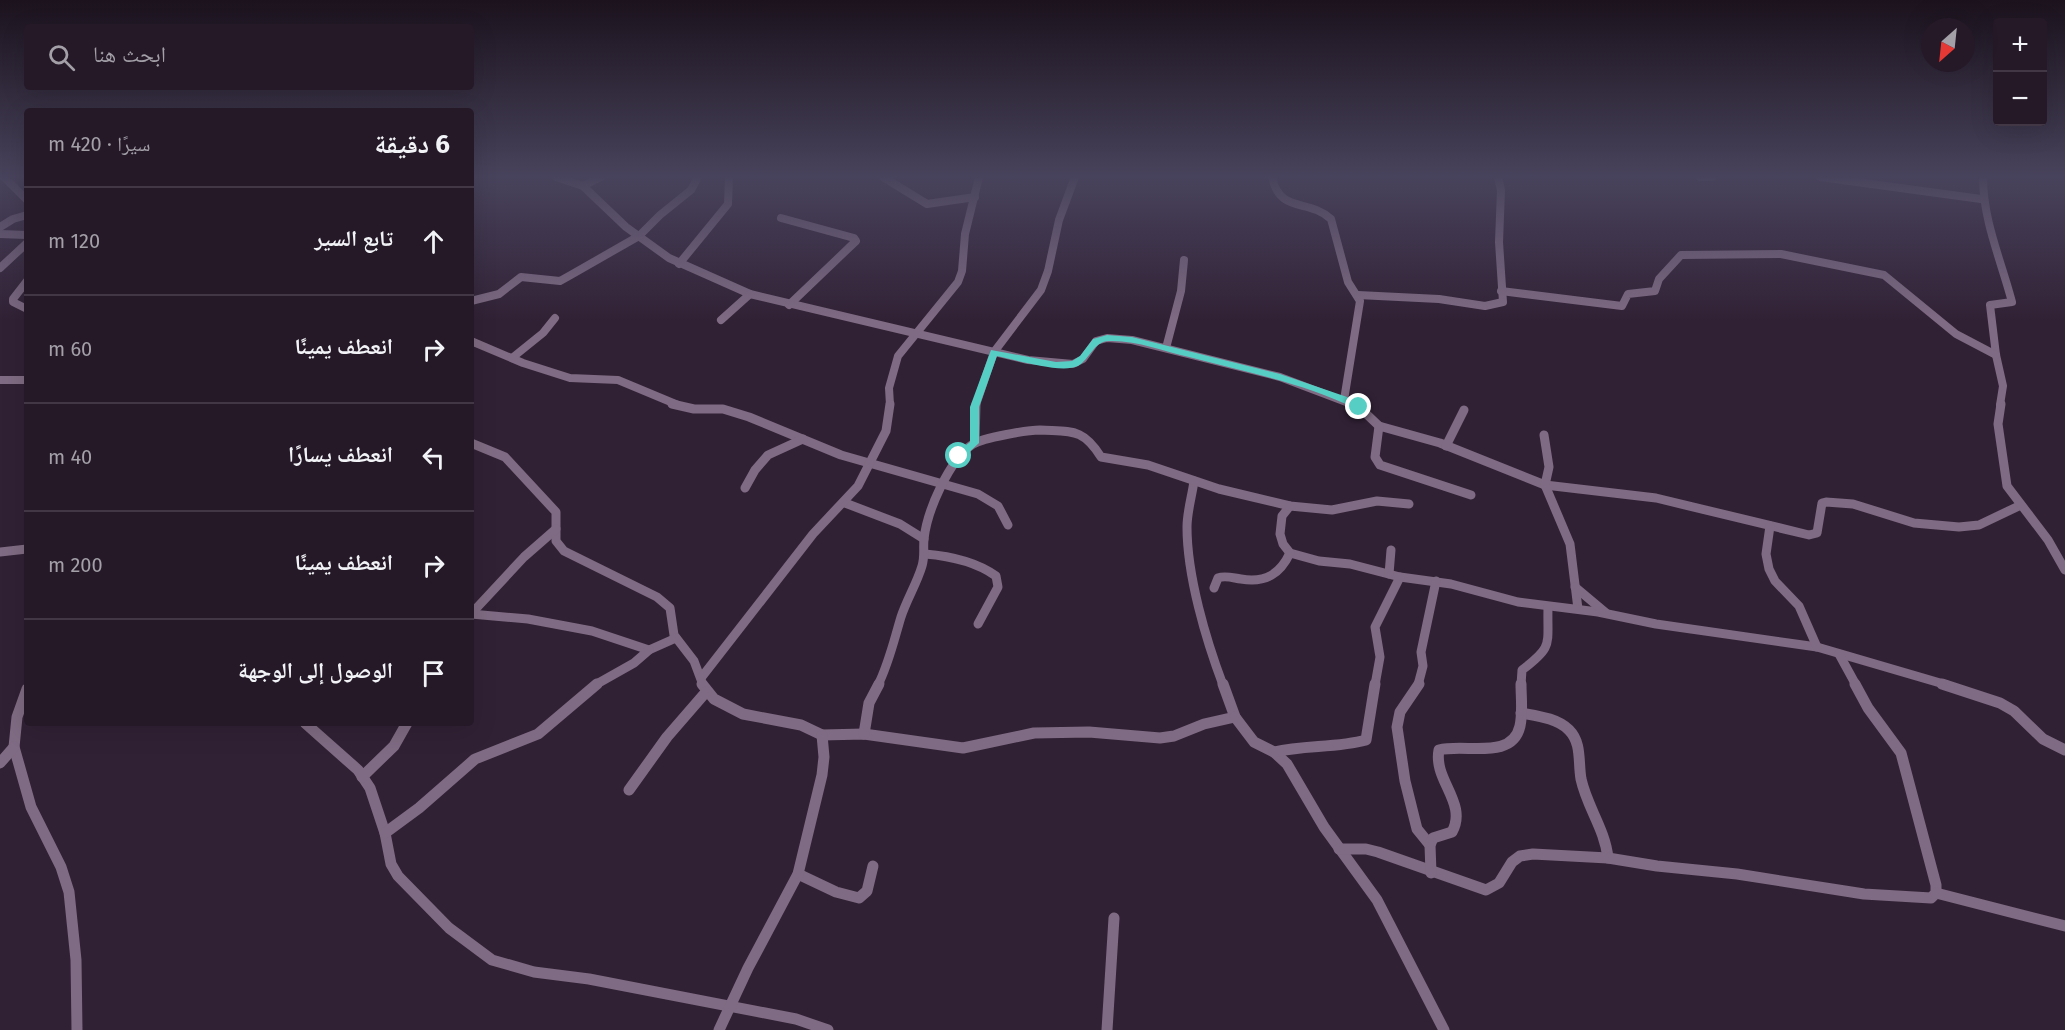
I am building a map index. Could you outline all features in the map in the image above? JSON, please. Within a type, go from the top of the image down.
[{"type":"street","points":[[625,225],[680,264],[750,294],[1028,360],[1065,365],[1080,361],[1090,346],[1096,341],[1107,338],[1132,340],[1166,348],[1280,377],[1344,400],[1359,407],[1379,426],[1446,446],[1545,485],[1656,498],[1770,526],[1814,534],[1818,527],[1822,503],[1833,501],[1861,506],[1914,523],[1959,528],[1979,525],[2021,505]]},
{"type":"street","points":[[474,300],[499,294],[520,277],[560,281],[639,236],[650,225]]},
{"type":"street","points":[[680,264],[711,225]]},
{"type":"street","points":[[789,305],[856,241],[854,238],[807,225]]},
{"type":"street","points":[[701,678],[813,534],[858,486],[886,431],[890,411],[890,388],[898,356],[958,282],[962,271],[967,225]]},
{"type":"street","points":[[975,443],[975,407],[994,352],[1041,290],[1048,271],[1058,225]]},
{"type":"street","points":[[1333,225],[1348,282],[1358,295],[1359,316],[1344,400]]},
{"type":"street","points":[[1358,295],[1395,298],[1439,297],[1493,306],[1503,302],[1500,225]]},
{"type":"street","points":[[1986,225],[2012,300],[2008,304],[1990,305],[1996,355],[2003,386],[1998,424],[2005,479],[2009,492],[2048,540],[2065,570]]},
{"type":"street","points":[[0,234],[24,235]]},
{"type":"street","points":[[0,268],[24,246]]},
{"type":"street","points":[[1501,291],[1622,306],[1624,297],[1628,294],[1655,291],[1659,279],[1681,255],[1790,255],[1888,277],[1956,334],[1996,355]]},
{"type":"street","points":[[1166,348],[1181,291],[1184,260]]},
{"type":"street","points":[[24,285],[13,299],[19,307],[24,308]]},
{"type":"street","points":[[721,320],[750,294]]},
{"type":"street","points":[[512,358],[543,333],[555,318]]},
{"type":"street","points":[[474,342],[512,358],[578,380],[618,380],[683,407],[723,409],[780,428],[870,464],[943,483],[989,499],[1003,514],[1008,525]]},
{"type":"street","points":[[0,380],[24,380]]},
{"type":"street","points":[[1446,446],[1464,410]]},
{"type":"street","points":[[1379,426],[1375,457],[1380,465],[1471,495]]},
{"type":"street","points":[[864,734],[869,703],[884,673],[896,640],[901,617],[919,575],[925,554],[924,539],[934,501],[959,456],[975,443],[1034,430],[1071,432],[1090,439],[1101,457],[1148,465],[1194,481],[1290,506],[1332,510],[1377,501],[1409,504]]},
{"type":"street","points":[[1544,435],[1549,467],[1545,485],[1570,544],[1578,609]]},
{"type":"street","points":[[745,488],[752,474],[772,452],[803,439]]},
{"type":"street","points":[[474,444],[498,453],[511,463],[556,512],[559,521],[555,539],[557,545],[564,551],[664,602],[672,614],[672,627],[676,638],[694,661],[706,692],[720,704],[743,714],[801,725],[822,735],[864,734],[963,747],[1034,733],[1089,732],[1137,738],[1174,736],[1204,723],[1235,717]]},
{"type":"street","points":[[1194,481],[1187,526],[1191,567],[1210,650],[1235,717],[1254,742],[1274,752],[1287,764],[1339,849],[1377,900],[1444,1030]]},
{"type":"street","points":[[844,503],[900,524],[924,539]]},
{"type":"street","points":[[1290,506],[1282,516],[1280,534],[1282,544],[1290,553],[1319,561],[1350,564],[1400,577],[1436,581],[1548,607],[1578,609],[1656,624],[1817,648],[1934,681],[2000,703],[2014,711],[2043,739],[2065,750]]},
{"type":"street","points":[[1770,526],[1766,554],[1769,570],[1775,581],[1799,606],[1817,648]]},
{"type":"street","points":[[474,611],[524,557],[556,529]]},
{"type":"street","points":[[0,552],[24,549]]},
{"type":"street","points":[[1389,574],[1391,550]]},
{"type":"street","points":[[1214,588],[1218,578],[1222,576],[1246,580],[1276,575],[1284,566],[1290,553]]},
{"type":"street","points":[[925,554],[949,557],[980,567],[996,576],[998,587],[978,624]]},
{"type":"street","points":[[1274,752],[1299,746],[1355,743],[1366,740],[1380,657],[1375,627],[1400,577]]},
{"type":"street","points":[[1430,845],[1417,829],[1405,781],[1397,727],[1400,712],[1419,683],[1423,666],[1423,641],[1436,581]]},
{"type":"street","points":[[1575,587],[1593,599],[1608,615]]},
{"type":"street","points":[[1431,873],[1430,845],[1433,838],[1439,834],[1452,832],[1458,820],[1456,808],[1437,765],[1439,750],[1447,746],[1493,750],[1506,746],[1515,738],[1520,729],[1522,670],[1544,654],[1547,647],[1548,607]]},
{"type":"street","points":[[474,614],[528,619],[592,631],[636,648],[649,650]]},
{"type":"street","points":[[385,833],[419,808],[475,759],[538,734],[600,681],[634,663],[649,650],[676,638]]},
{"type":"street","points":[[1339,849],[1366,849],[1486,890],[1499,883],[1512,862],[1520,856],[1533,854],[1608,858],[1657,866],[1737,874],[1864,894],[1931,898],[1936,893],[1936,885],[1900,753],[1868,708],[1839,654]]},
{"type":"street","points":[[629,790],[667,737],[706,692]]},
{"type":"street","points":[[24,697],[17,717],[14,747],[31,807],[61,867],[69,892],[76,960],[77,1030]]},
{"type":"street","points":[[1521,713],[1558,723],[1568,728],[1575,736],[1581,780],[1605,839],[1608,858]]},
{"type":"street","points":[[308,726],[358,770],[370,788],[385,833],[391,864],[398,876],[449,928],[492,960],[512,968],[589,979],[729,1008],[796,1019],[828,1030]]},
{"type":"street","points":[[363,777],[394,747],[405,726]]},
{"type":"street","points":[[719,1030],[798,874],[822,775],[824,758],[822,735]]},
{"type":"street","points":[[0,763],[14,747]]},
{"type":"street","points":[[798,874],[836,892],[859,898],[867,891],[873,866]]},
{"type":"street","points":[[1936,893],[2065,926]]},
{"type":"street","points":[[1107,1030],[1114,918]]},
{"type":"route","points":[[959,456],[967,447],[975,443],[975,407],[994,352],[1065,365],[1080,361],[1090,346],[1096,341],[1107,338],[1132,340],[1280,377],[1359,407]]}]
